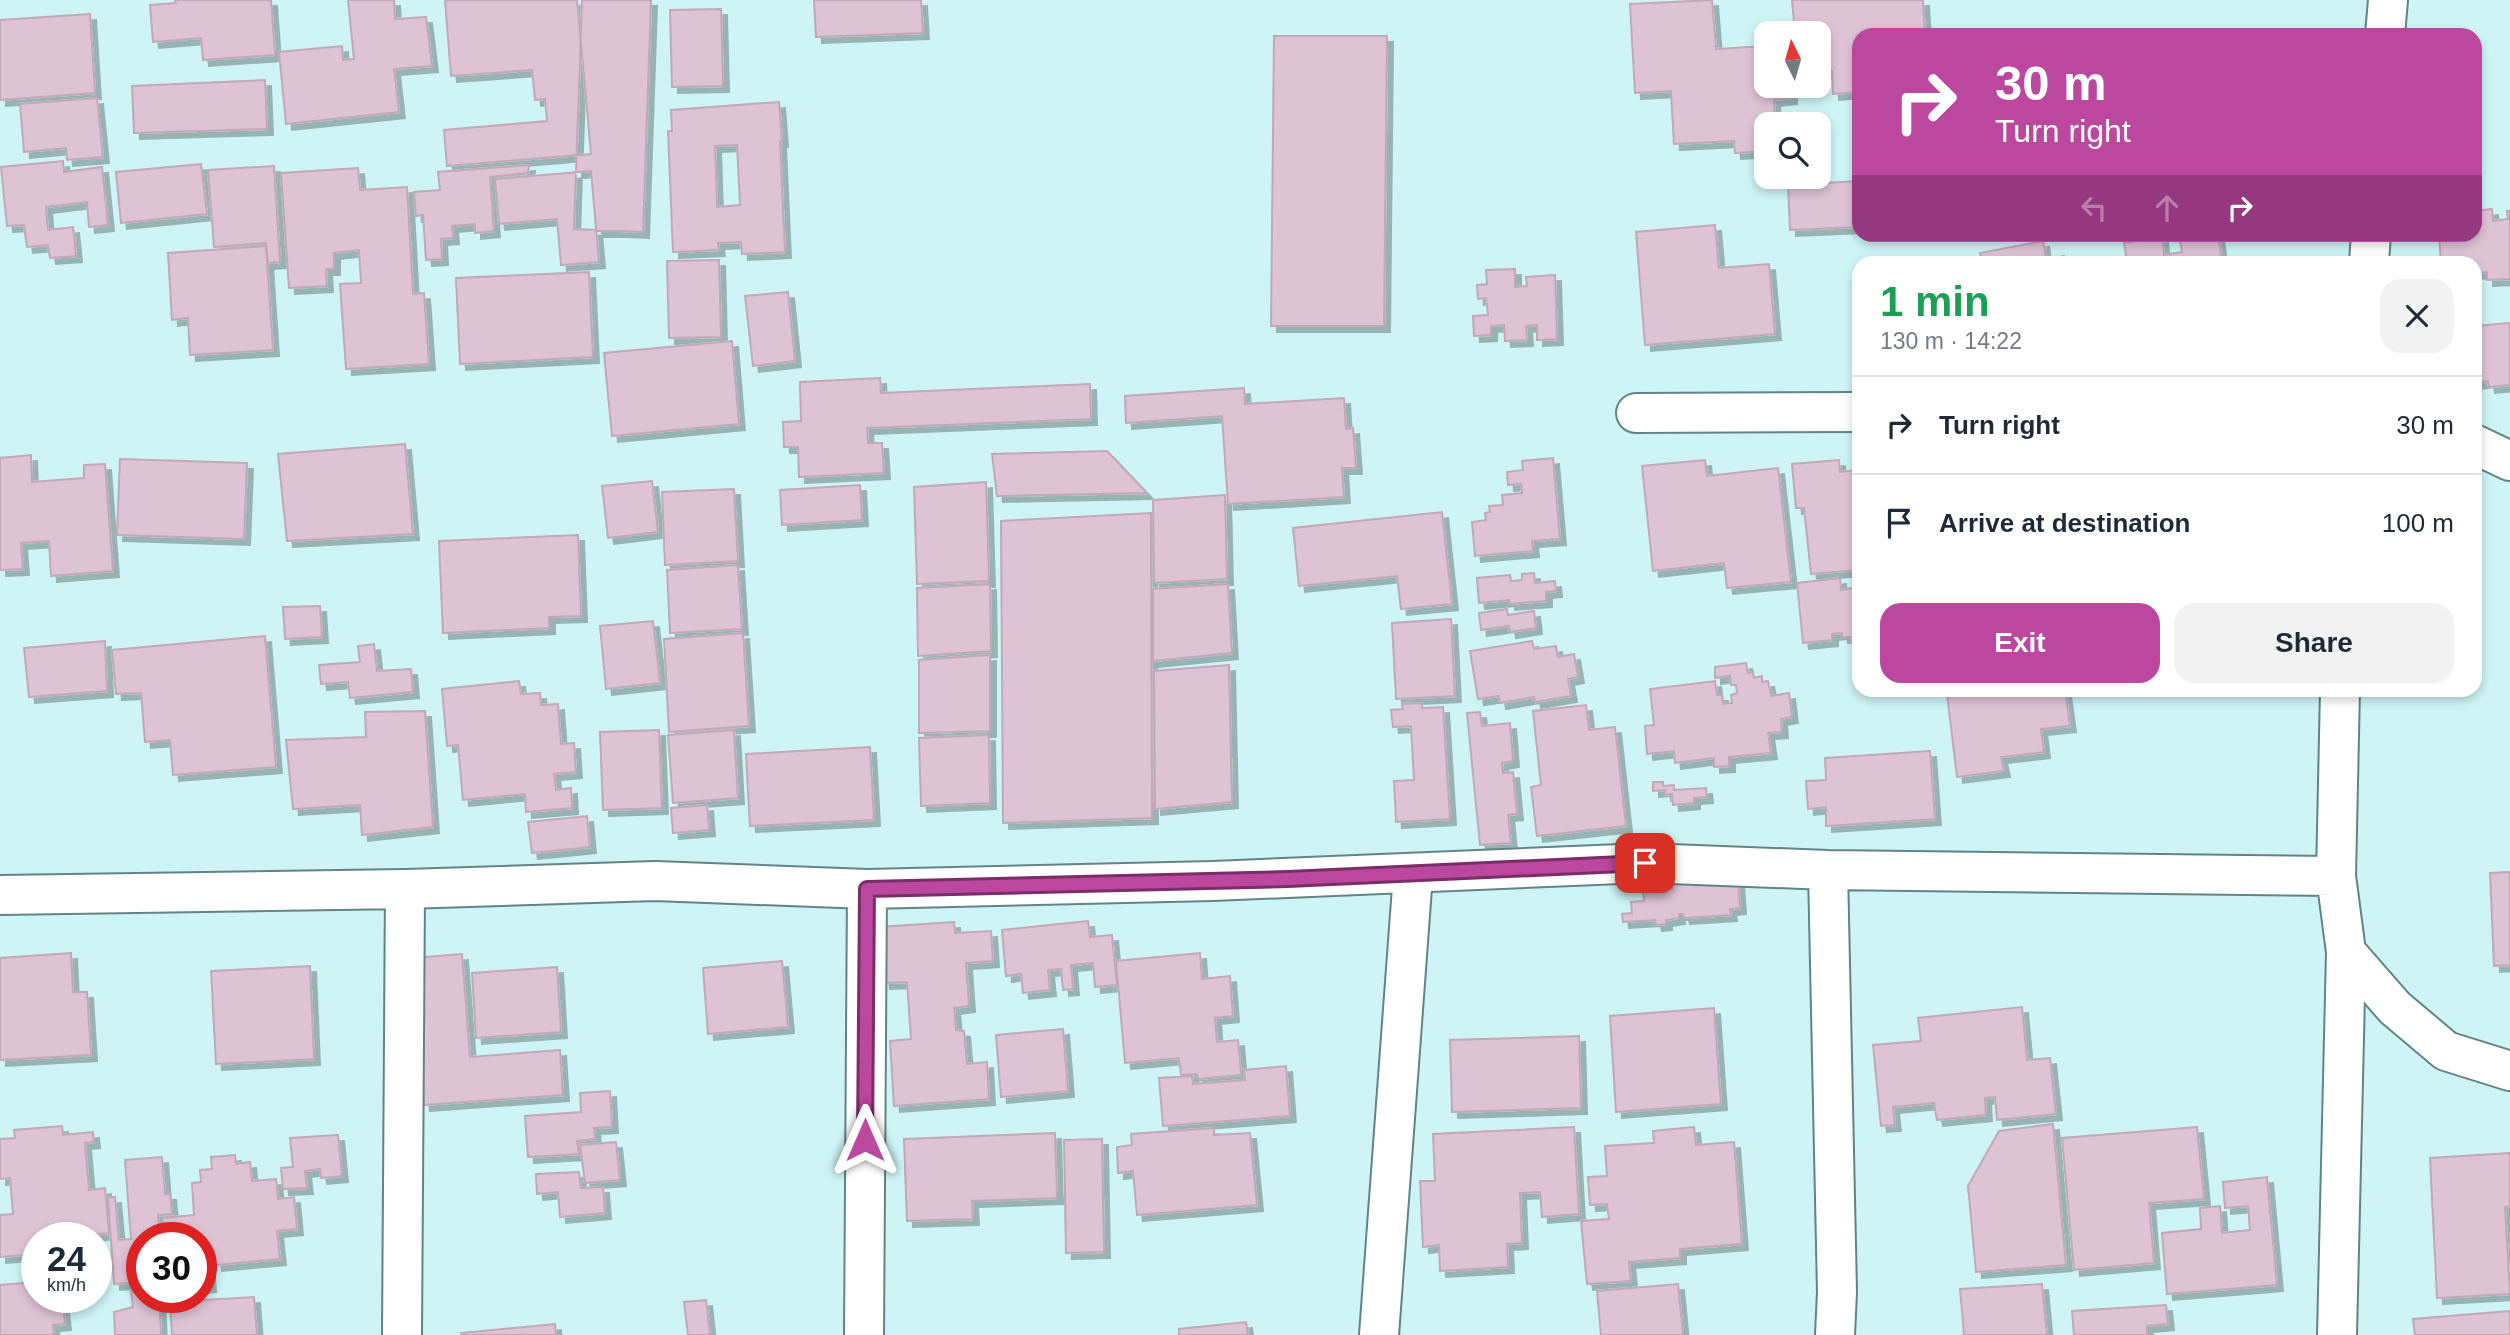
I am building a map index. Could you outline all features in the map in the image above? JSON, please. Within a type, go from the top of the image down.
[{"type":"street","points":[[2386,28],[2388,0]]},
{"type":"street","points":[[1636,413],[1852,412]]},
{"type":"street","points":[[2482,448],[2510,461]]},
{"type":"street","points":[[2337,1335],[2346,952],[2336,876],[2340,697]]},
{"type":"street","points":[[0,895],[405,889],[655,881],[867,889],[1413,874],[1645,863],[1828,870],[2336,876]]},
{"type":"street","points":[[1828,870],[1837,1292],[1835,1335]]},
{"type":"street","points":[[1379,1335],[1413,874]]},
{"type":"street","points":[[402,1335],[405,889]]},
{"type":"street","points":[[864,1335],[867,889]]},
{"type":"street","points":[[2346,952],[2395,1008],[2446,1051],[2510,1071]]},
{"type":"building","points":[[175,0],[271,0],[275,55],[203,60],[201,38],[153,42],[150,5],[176,3]]},
{"type":"building","points":[[348,0],[394,0],[395,19],[426,17],[432,66],[394,69],[399,112],[286,124],[279,52],[342,46],[343,60],[354,59]]},
{"type":"building","points":[[445,0],[577,0],[591,154],[447,166],[444,130],[547,121],[545,99],[535,100],[532,70],[451,76]]},
{"type":"building","points":[[582,0],[651,0],[643,232],[574,229]]},
{"type":"building","points":[[814,0],[921,0],[923,33],[816,37]]},
{"type":"building","points":[[1712,0],[1716,49],[1754,47],[1754,98],[1791,98],[1774,100],[1774,112],[1754,112],[1754,152],[1735,153],[1734,141],[1674,144],[1671,91],[1635,93],[1630,4]]},
{"type":"building","points":[[1792,0],[1923,0],[1925,28],[1852,28],[1852,92],[1833,94],[1831,21],[1794,21]]},
{"type":"building","points":[[721,9],[723,86],[672,87],[670,10]]},
{"type":"building","points":[[90,14],[95,93],[0,100],[0,20]]},
{"type":"building","points":[[1274,36],[1387,36],[1384,326],[1271,326]]},
{"type":"building","points":[[265,80],[267,129],[134,133],[132,86]]},
{"type":"building","points":[[97,98],[103,157],[67,160],[66,148],[24,152],[20,104]]},
{"type":"building","points":[[779,102],[785,252],[742,254],[741,242],[718,243],[719,250],[673,252],[668,131],[672,131],[671,110]],"holes":[[[737,145],[740,205],[717,207],[715,146]]]},
{"type":"building","points":[[63,161],[64,172],[102,167],[108,225],[89,227],[87,202],[46,207],[48,230],[73,227],[76,256],[50,258],[48,245],[27,247],[24,225],[7,226],[1,167]]},
{"type":"building","points":[[201,164],[207,214],[121,223],[116,172]]},
{"type":"building","points":[[529,165],[528,173],[490,177],[494,231],[475,233],[475,224],[452,226],[453,238],[441,239],[442,259],[426,260],[423,215],[416,216],[414,192],[440,190],[438,172]]},
{"type":"building","points":[[274,166],[280,262],[268,263],[266,243],[214,247],[208,170]]},
{"type":"building","points":[[358,168],[360,190],[407,187],[413,294],[424,293],[429,364],[346,369],[340,284],[361,283],[359,250],[334,253],[334,269],[326,269],[327,286],[289,288],[281,173]]},
{"type":"building","points":[[591,171],[599,262],[561,265],[557,219],[499,224],[495,179]]},
{"type":"building","points":[[1852,181],[1852,227],[1790,230],[1788,189],[1831,189],[1831,183]]},
{"type":"building","points":[[2492,209],[2493,221],[2508,219],[2507,211],[2510,211],[2510,279],[2487,280],[2487,272],[2482,272],[2482,256],[2441,256],[2440,242],[2482,242],[2482,210]]},
{"type":"building","points":[[1715,225],[1719,268],[1769,264],[1775,334],[1645,345],[1636,232]]},
{"type":"building","points":[[2043,242],[2045,256],[1981,256],[1980,253]]},
{"type":"building","points":[[2163,242],[2164,255],[2182,252],[2180,242],[2219,242],[2221,256],[2126,256],[2124,243]]},
{"type":"building","points":[[266,246],[273,350],[190,355],[188,318],[172,320],[168,253]]},
{"type":"building","points":[[719,260],[721,337],[669,338],[667,261]]},
{"type":"building","points":[[1515,269],[1515,287],[1527,286],[1526,277],[1555,275],[1557,339],[1537,340],[1537,325],[1526,326],[1527,340],[1505,341],[1504,325],[1491,326],[1491,335],[1474,336],[1473,316],[1488,315],[1486,298],[1478,299],[1477,285],[1487,284],[1486,270]]},
{"type":"building","points":[[589,272],[593,357],[460,364],[456,278]]},
{"type":"building","points":[[788,292],[795,361],[753,366],[745,296]]},
{"type":"building","points":[[2510,323],[2510,385],[2489,387],[2488,381],[2482,382],[2482,325]]},
{"type":"building","points":[[732,341],[739,424],[612,436],[604,353]]},
{"type":"building","points":[[880,378],[881,393],[1090,384],[1091,419],[867,428],[868,443],[882,443],[884,473],[799,477],[798,447],[784,447],[783,422],[801,421],[800,382]]},
{"type":"building","points":[[1244,388],[1245,404],[1344,398],[1346,429],[1353,428],[1356,468],[1342,468],[1344,497],[1228,504],[1222,416],[1126,423],[1125,396]]},
{"type":"building","points":[[405,444],[413,534],[287,541],[278,454]]},
{"type":"building","points":[[1107,451],[1147,493],[997,496],[992,454]]},
{"type":"building","points":[[31,455],[32,482],[84,478],[84,465],[105,464],[113,571],[51,576],[49,541],[21,543],[23,569],[0,570],[0,458]]},
{"type":"building","points":[[1553,458],[1560,539],[1532,541],[1533,551],[1475,556],[1472,522],[1486,520],[1485,513],[1490,512],[1489,506],[1503,505],[1502,495],[1522,493],[1521,484],[1508,485],[1507,472],[1523,470],[1522,461]]},
{"type":"building","points":[[120,459],[247,463],[244,539],[117,535]]},
{"type":"building","points":[[1705,460],[1707,476],[1778,468],[1791,582],[1727,588],[1724,563],[1653,571],[1642,466]]},
{"type":"building","points":[[1839,460],[1840,472],[1852,471],[1852,570],[1811,574],[1804,508],[1796,508],[1792,464]]},
{"type":"building","points":[[652,481],[658,532],[608,538],[602,486]]},
{"type":"building","points":[[986,482],[989,581],[917,584],[914,487]]},
{"type":"building","points":[[860,485],[862,520],[782,525],[780,490]]},
{"type":"building","points":[[734,489],[738,561],[665,565],[662,492]]},
{"type":"building","points":[[1225,495],[1227,579],[1154,583],[1153,500]]},
{"type":"building","points":[[1442,512],[1452,604],[1401,609],[1397,576],[1299,586],[1293,528]]},
{"type":"building","points":[[1151,513],[1152,818],[1003,823],[1001,521]]},
{"type":"building","points":[[578,535],[581,616],[549,617],[549,628],[443,633],[439,541]]},
{"type":"building","points":[[738,565],[742,629],[670,633],[667,570]]},
{"type":"building","points":[[1534,573],[1535,583],[1555,581],[1556,591],[1546,592],[1546,601],[1509,604],[1509,600],[1479,603],[1477,578],[1510,575],[1511,581],[1522,580],[1522,574]]},
{"type":"building","points":[[1840,578],[1841,590],[1852,588],[1852,642],[1850,637],[1842,637],[1842,633],[1832,634],[1832,640],[1803,643],[1797,583]]},
{"type":"building","points":[[990,584],[991,651],[918,656],[917,588]]},
{"type":"building","points":[[1228,584],[1232,653],[1153,661],[1153,589]]},
{"type":"building","points":[[320,606],[322,637],[285,639],[283,607]]},
{"type":"building","points":[[1507,609],[1508,615],[1534,611],[1536,628],[1510,632],[1509,626],[1481,630],[1479,613]]},
{"type":"building","points":[[1451,619],[1455,696],[1396,699],[1392,623]]},
{"type":"building","points":[[653,621],[660,683],[606,689],[600,626]]},
{"type":"building","points":[[743,633],[749,726],[669,732],[664,639]]},
{"type":"building","points":[[265,636],[276,767],[173,775],[170,740],[145,742],[141,693],[116,694],[112,650]]},
{"type":"building","points":[[105,641],[107,691],[29,697],[24,648]]},
{"type":"building","points":[[1532,641],[1534,649],[1556,646],[1558,657],[1574,654],[1578,677],[1568,679],[1571,696],[1535,702],[1534,697],[1500,703],[1499,696],[1478,699],[1470,651]]},
{"type":"building","points":[[374,644],[377,671],[411,669],[413,692],[350,698],[348,682],[321,684],[319,665],[360,662],[358,646]]},
{"type":"building","points":[[990,655],[990,731],[919,733],[919,660]]},
{"type":"building","points":[[1746,663],[1748,673],[1753,672],[1754,678],[1762,676],[1762,682],[1768,681],[1771,696],[1789,693],[1792,717],[1781,719],[1782,732],[1768,733],[1771,753],[1729,757],[1729,766],[1714,767],[1714,758],[1675,763],[1674,751],[1647,754],[1645,726],[1654,725],[1650,689],[1715,681],[1717,695],[1722,695],[1723,704],[1732,703],[1731,695],[1737,693],[1736,685],[1731,685],[1730,676],[1715,678],[1715,667]]},
{"type":"building","points":[[1229,665],[1232,802],[1155,809],[1154,671]]},
{"type":"building","points":[[519,681],[521,694],[540,693],[541,705],[558,704],[561,744],[574,743],[576,772],[554,774],[556,790],[571,788],[572,808],[526,812],[525,794],[463,800],[458,745],[447,746],[442,689]]},
{"type":"building","points":[[1947,697],[2066,697],[2070,726],[2041,729],[2044,752],[2001,757],[2004,771],[1957,777]]},
{"type":"building","points":[[1422,703],[1422,708],[1443,707],[1450,819],[1396,822],[1394,781],[1414,780],[1411,726],[1393,727],[1391,710],[1403,709],[1402,704]]},
{"type":"building","points":[[1586,705],[1589,730],[1615,727],[1626,826],[1537,836],[1531,787],[1541,785],[1533,711]]},
{"type":"building","points":[[425,711],[433,827],[362,835],[360,805],[293,809],[286,740],[366,737],[365,712]]},
{"type":"building","points":[[1480,712],[1482,726],[1510,723],[1513,761],[1502,763],[1503,773],[1513,772],[1517,814],[1508,815],[1511,843],[1480,845],[1467,713]]},
{"type":"building","points":[[659,730],[662,808],[603,810],[600,732]]},
{"type":"building","points":[[734,730],[738,798],[673,803],[668,735]]},
{"type":"building","points":[[989,735],[990,803],[921,806],[919,738]]},
{"type":"building","points":[[870,747],[874,820],[750,826],[746,754]]},
{"type":"building","points":[[1930,751],[1935,819],[1826,826],[1826,807],[1808,809],[1806,781],[1826,780],[1825,758]]},
{"type":"building","points":[[1653,782],[1663,782],[1663,786],[1674,785],[1674,790],[1706,788],[1707,797],[1694,798],[1694,803],[1673,805],[1672,794],[1665,795],[1665,790],[1653,791]]},
{"type":"building","points":[[707,805],[709,830],[673,833],[671,808]]},
{"type":"building","points":[[587,816],[590,847],[532,853],[528,822]]},
{"type":"building","points":[[2510,872],[2510,965],[2494,966],[2490,873]]},
{"type":"building","points":[[1670,877],[1738,880],[1740,908],[1730,909],[1731,915],[1684,918],[1683,914],[1679,914],[1679,918],[1666,920],[1666,924],[1656,925],[1655,920],[1623,922],[1622,914],[1632,913],[1631,902],[1644,901],[1643,891],[1672,889]]},
{"type":"building","points":[[1088,921],[1090,937],[1112,935],[1117,985],[1095,987],[1093,963],[1071,965],[1073,989],[1063,990],[1061,969],[1048,970],[1050,990],[1023,993],[1021,974],[1006,976],[1002,930]]},
{"type":"building","points":[[954,922],[955,933],[991,931],[993,961],[966,963],[969,1006],[954,1008],[956,1030],[964,1031],[967,1064],[987,1062],[989,1099],[894,1106],[890,1041],[911,1039],[907,982],[884,983],[879,927]]},
{"type":"building","points":[[71,953],[73,992],[87,992],[91,1055],[0,1060],[0,958]]},
{"type":"building","points":[[1200,953],[1202,979],[1230,976],[1233,1016],[1215,1018],[1217,1042],[1238,1040],[1241,1075],[1198,1079],[1197,1074],[1181,1075],[1179,1058],[1125,1063],[1116,961]]},
{"type":"building","points":[[462,954],[470,1057],[560,1050],[563,1095],[424,1105],[413,958]]},
{"type":"building","points":[[782,961],[788,1027],[708,1034],[703,968]]},
{"type":"building","points":[[310,966],[314,1059],[216,1064],[211,971]]},
{"type":"building","points":[[557,967],[561,1032],[476,1038],[472,973]]},
{"type":"building","points":[[2022,1007],[2027,1060],[2050,1058],[2056,1114],[1997,1120],[1995,1097],[1985,1098],[1986,1115],[1937,1120],[1934,1103],[1893,1107],[1895,1125],[1881,1126],[1873,1045],[1921,1041],[1918,1018]]},
{"type":"building","points":[[1714,1008],[1721,1104],[1616,1112],[1610,1016]]},
{"type":"building","points":[[1063,1029],[1068,1091],[1001,1097],[996,1035]]},
{"type":"building","points":[[1579,1036],[1581,1108],[1452,1112],[1450,1040]]},
{"type":"building","points":[[1286,1066],[1290,1116],[1163,1126],[1159,1078],[1192,1076],[1193,1084],[1245,1080],[1244,1070]]},
{"type":"building","points":[[610,1091],[612,1127],[594,1128],[595,1139],[577,1141],[579,1154],[528,1157],[525,1116],[581,1112],[580,1093]]},
{"type":"building","points":[[2053,1124],[2066,1265],[1976,1272],[1968,1186],[1999,1131]]},
{"type":"building","points":[[62,1126],[63,1135],[93,1132],[94,1142],[85,1143],[89,1190],[105,1188],[108,1222],[21,1222],[21,1255],[0,1257],[0,1215],[13,1214],[10,1178],[0,1179],[0,1139],[15,1138],[14,1130]]},
{"type":"building","points":[[1574,1127],[1579,1214],[1542,1217],[1540,1192],[1520,1193],[1522,1243],[1507,1244],[1508,1267],[1440,1271],[1439,1245],[1423,1247],[1420,1181],[1435,1181],[1433,1134]]},
{"type":"building","points":[[1694,1127],[1696,1145],[1734,1142],[1742,1244],[1680,1249],[1680,1258],[1629,1262],[1631,1281],[1587,1284],[1581,1221],[1609,1219],[1607,1204],[1590,1205],[1588,1177],[1607,1176],[1605,1146],[1654,1143],[1653,1131]]},
{"type":"building","points":[[2197,1127],[2204,1199],[2149,1203],[2154,1263],[2074,1270],[2062,1138]]},
{"type":"building","points":[[1214,1128],[1214,1135],[1250,1133],[1257,1205],[1137,1215],[1133,1171],[1118,1173],[1117,1147],[1132,1145],[1131,1134]]},
{"type":"building","points":[[1055,1133],[1057,1198],[972,1201],[973,1219],[907,1221],[904,1139]]},
{"type":"building","points":[[338,1135],[342,1176],[321,1178],[320,1169],[305,1171],[307,1188],[283,1189],[281,1168],[293,1167],[290,1138]]},
{"type":"building","points":[[1102,1139],[1104,1252],[1066,1253],[1064,1140]]},
{"type":"building","points":[[616,1142],[620,1180],[585,1183],[580,1145]]},
{"type":"building","points":[[2510,1153],[2510,1206],[2505,1207],[2510,1294],[2437,1298],[2430,1158]]},
{"type":"building","points":[[235,1155],[236,1164],[250,1162],[252,1181],[276,1179],[278,1199],[294,1197],[297,1229],[277,1231],[280,1259],[217,1265],[217,1222],[162,1222],[162,1218],[194,1215],[192,1183],[201,1182],[200,1170],[212,1169],[211,1157]]},
{"type":"building","points":[[162,1157],[165,1194],[170,1194],[172,1214],[158,1215],[159,1222],[130,1222],[125,1160]]},
{"type":"building","points":[[579,1172],[581,1188],[603,1187],[605,1213],[560,1217],[558,1192],[537,1194],[536,1174]]},
{"type":"building","points":[[2267,1177],[2277,1285],[2167,1294],[2162,1233],[2201,1229],[2200,1208],[2220,1206],[2222,1233],[2250,1230],[2248,1206],[2225,1208],[2223,1182]]},
{"type":"building","points":[[115,1197],[119,1240],[126,1239],[126,1283],[114,1284],[112,1222],[110,1222],[108,1198]]},
{"type":"building","points":[[21,1283],[21,1313],[64,1313],[65,1324],[53,1325],[54,1335],[0,1335],[0,1285]]},
{"type":"building","points":[[1678,1284],[1683,1335],[1601,1335],[1597,1291]]},
{"type":"building","points":[[2042,1284],[2047,1335],[1964,1335],[1960,1289]]},
{"type":"building","points":[[254,1297],[257,1335],[172,1335],[171,1313],[217,1313],[217,1299]]},
{"type":"building","points":[[706,1300],[710,1335],[688,1335],[684,1302]]},
{"type":"building","points":[[2166,1305],[2168,1324],[2147,1326],[2147,1335],[2074,1335],[2072,1311]]},
{"type":"building","points":[[126,1309],[126,1313],[160,1313],[161,1335],[115,1335],[114,1312]]},
{"type":"building","points":[[2510,1311],[2510,1335],[2415,1335],[2413,1319]]},
{"type":"building","points":[[1246,1322],[1248,1335],[1179,1335],[1179,1329]]},
{"type":"building","points":[[555,1324],[556,1335],[461,1333]]},
{"type":"route","points":[[865,1140],[867,889],[1288,879],[1645,863]]}]
